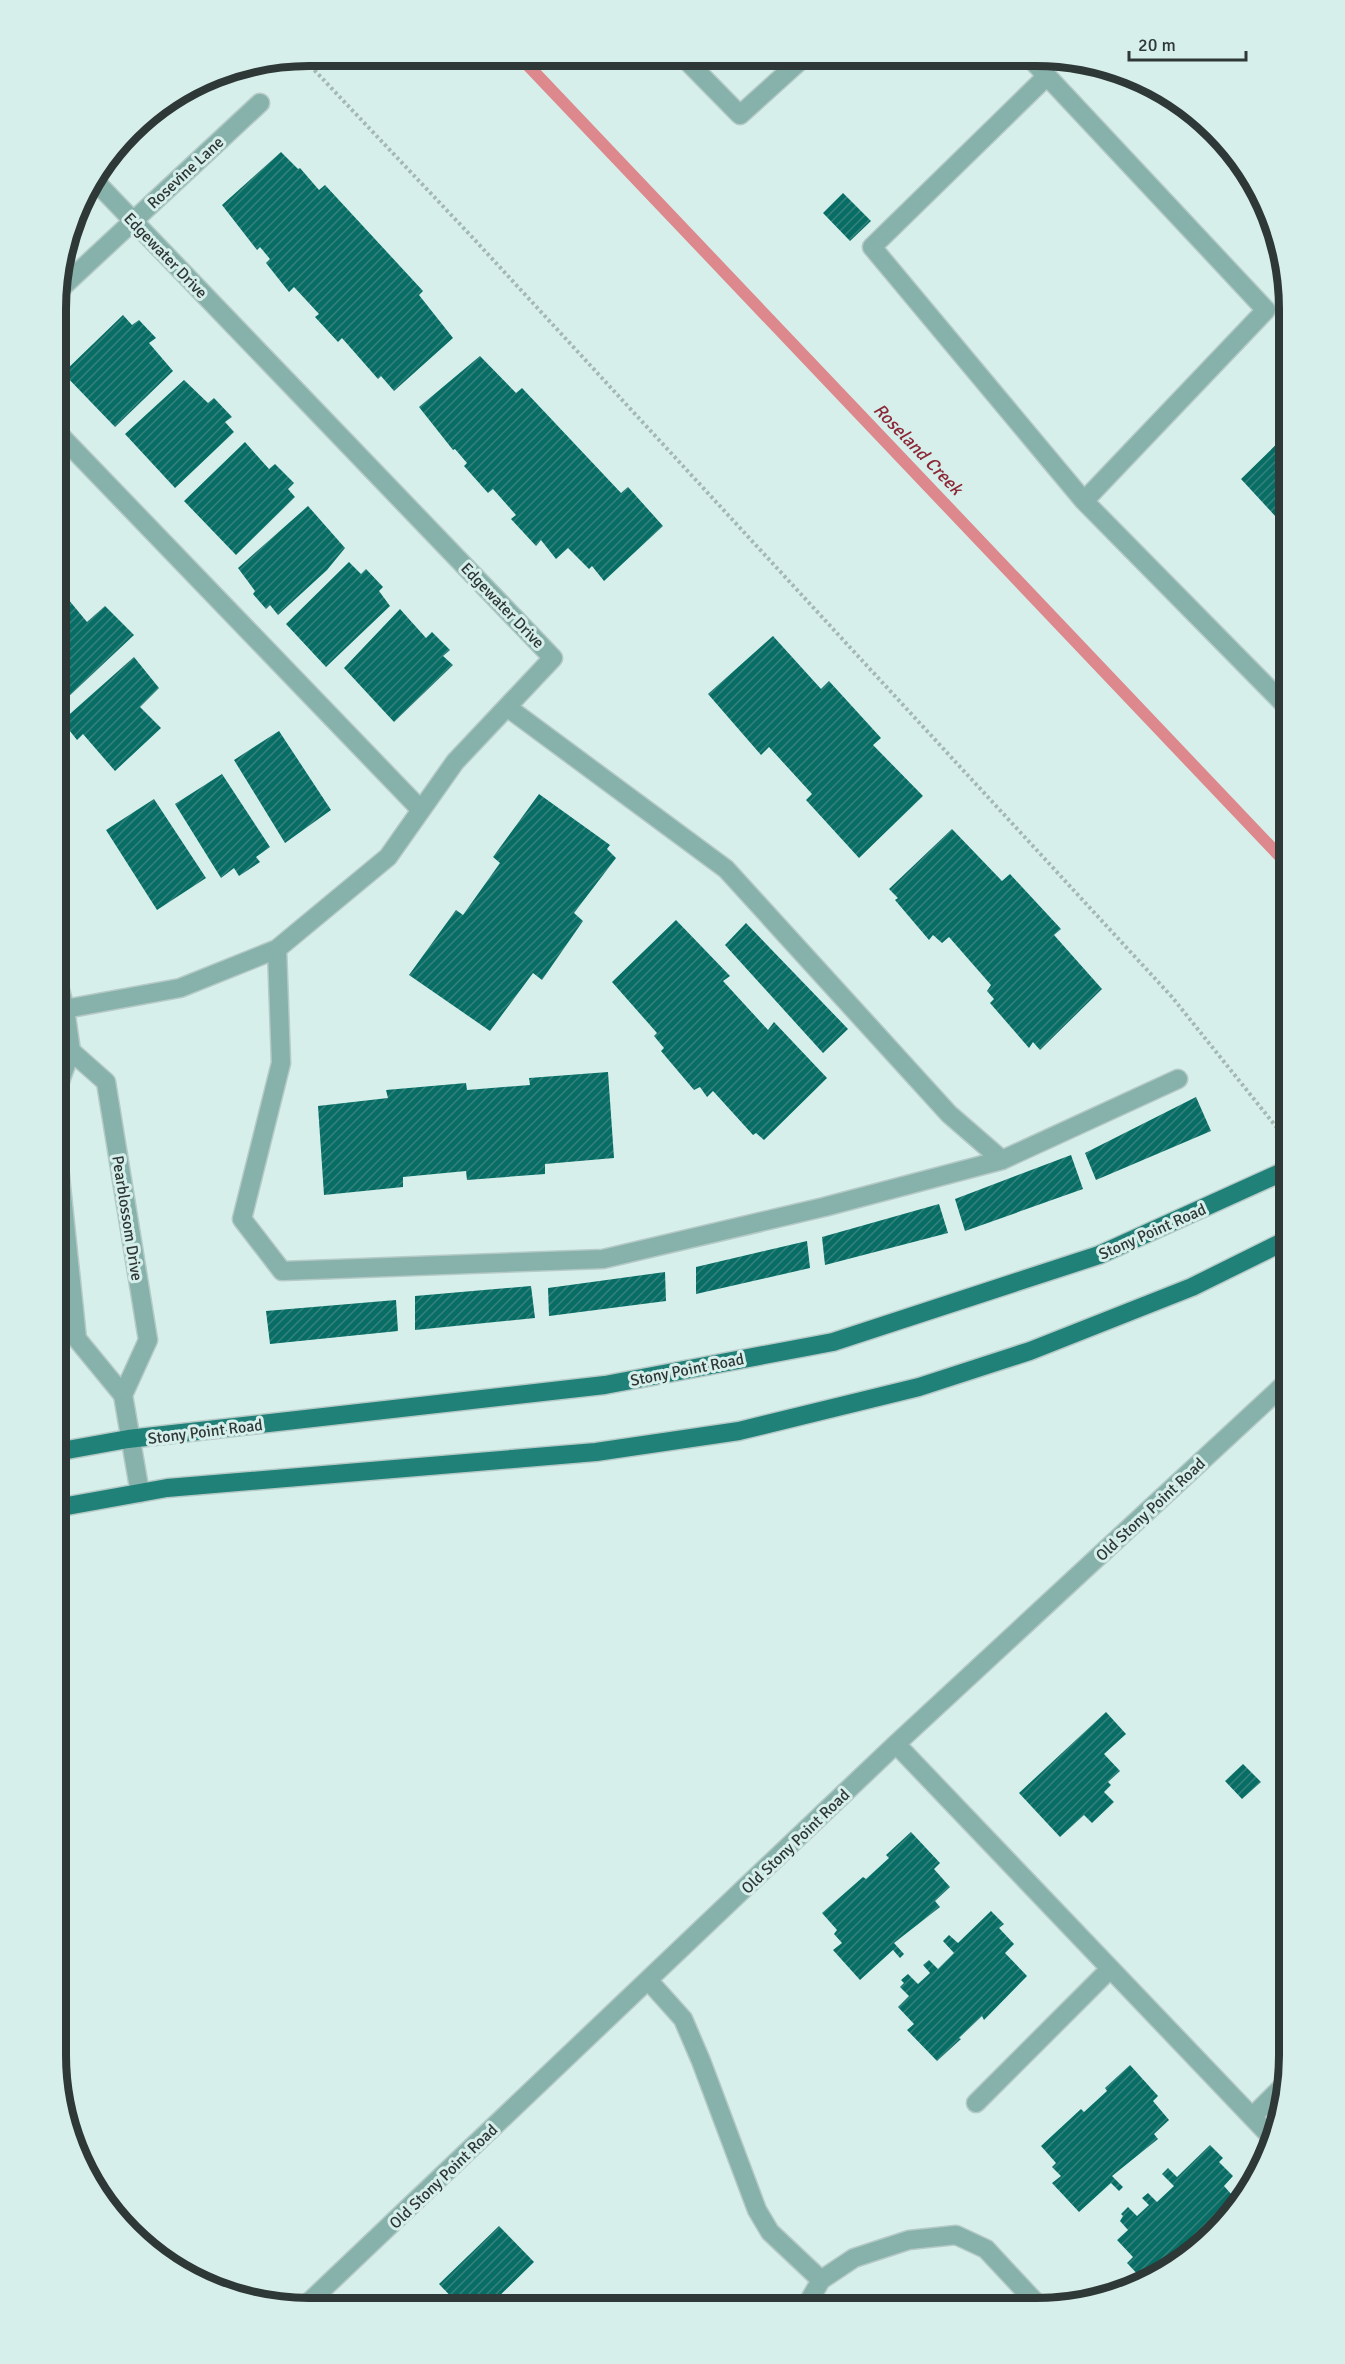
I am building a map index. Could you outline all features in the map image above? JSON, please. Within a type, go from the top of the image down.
[{"type":"main road","name":"Stony Point Road","points":[[66,1450],[133,1439],[605,1385],[833,1342],[1099,1256],[1279,1174]]},
{"type":"main road","points":[[66,1506],[167,1488],[596,1452],[739,1431],[919,1387],[1030,1351],[1192,1287],[1279,1244]]},
{"type":"street","points":[[692,66],[740,115],[793,66]]},
{"type":"street","points":[[1038,66],[1266,310],[1084,501]]},
{"type":"street","points":[[1047,76],[872,247],[1084,501],[1279,699]]},
{"type":"street","name":"Rosevine Lane","points":[[68,282],[260,103]]},
{"type":"street","name":"Edgewater Drive","points":[[66,1007],[180,988],[277,949],[388,857],[455,762],[553,658],[100,186]]},
{"type":"street","points":[[66,441],[421,810]]},
{"type":"street","points":[[507,707],[726,869],[949,1114],[1002,1160]]},
{"type":"street","points":[[277,949],[281,1063],[242,1219],[282,1271],[603,1259],[1002,1160],[1178,1079]]},
{"type":"street","points":[[66,1030],[71,1051],[66,1065]]},
{"type":"street","name":"Pearblossom Drive","points":[[71,1051],[106,1082],[148,1340],[123,1395]]},
{"type":"street","points":[[66,1238],[76,1339],[123,1395],[133,1439],[140,1493]]},
{"type":"street","name":"Old Stony Point Road","points":[[313,2298],[896,1744],[1279,1389]]},
{"type":"street","points":[[896,1744],[1266,2132]]},
{"type":"street","points":[[976,2103],[1110,1969]]},
{"type":"street","points":[[648,1980],[683,2019],[757,2210],[770,2232],[821,2280]]},
{"type":"street","points":[[1252,2117],[1276,2093]]},
{"type":"street","points":[[811,2298],[821,2280],[854,2258],[909,2241],[956,2235],[986,2249],[1032,2298]]},
{"type":"path","points":[[311,66],[481,246],[1172,997],[1279,1128]]},
{"type":"building","points":[[281,152],[298,169],[300,168],[319,190],[325,185],[423,291],[419,295],[453,338],[394,391],[381,376],[378,379],[342,338],[338,342],[315,317],[319,314],[294,287],[289,292],[266,263],[270,259],[260,247],[257,250],[222,205]]},
{"type":"building","points":[[843,193],[871,221],[850,241],[823,213]]},
{"type":"building","points":[[123,315],[132,325],[139,320],[156,338],[149,343],[173,371],[115,427],[66,376],[66,370]]},
{"type":"building","points":[[480,356],[516,393],[522,388],[621,493],[628,487],[663,526],[604,581],[592,566],[589,569],[568,548],[556,559],[541,540],[536,546],[511,519],[516,515],[493,489],[488,493],[464,466],[467,463],[455,449],[453,450],[419,407]]},
{"type":"building","points":[[184,380],[208,403],[214,398],[232,417],[225,422],[234,432],[175,488],[125,434]]},
{"type":"building","points":[[245,442],[269,469],[275,464],[294,483],[288,489],[295,497],[236,555],[184,501]]},
{"type":"building","points":[[1279,442],[1279,520],[1241,479]]},
{"type":"building","points":[[308,506],[345,548],[327,570],[278,615],[270,605],[266,609],[253,594],[255,591],[238,568]]},
{"type":"building","points":[[349,562],[361,574],[366,569],[383,587],[379,591],[390,606],[326,667],[286,624]]},
{"type":"building","points":[[68,599],[87,622],[105,606],[134,635],[66,699],[66,601]]},
{"type":"building","points":[[400,609],[426,638],[432,632],[450,650],[443,656],[453,665],[394,722],[344,668]]},
{"type":"building","points":[[773,636],[821,689],[829,681],[881,738],[873,745],[923,796],[859,858],[806,800],[812,794],[769,747],[761,755],[708,694]]},
{"type":"building","points":[[134,657],[159,688],[140,707],[161,728],[115,771],[83,734],[77,740],[66,726],[66,717]]},
{"type":"building","points":[[279,731],[331,810],[285,843],[234,760]]},
{"type":"building","points":[[222,774],[270,847],[256,857],[260,862],[239,876],[234,868],[221,878],[175,804]]},
{"type":"building","points":[[539,794],[610,845],[607,849],[616,858],[574,913],[583,921],[542,980],[533,973],[490,1031],[409,975],[456,910],[463,915],[500,863],[493,857]]},
{"type":"building","points":[[154,799],[206,878],[157,910],[106,830]]},
{"type":"building","points":[[952,829],[1002,881],[1010,874],[1061,929],[1054,935],[1102,989],[1040,1050],[1033,1042],[1029,1048],[990,1003],[994,999],[987,991],[991,985],[949,937],[942,943],[933,935],[929,940],[895,900],[898,898],[889,889]]},
{"type":"building","points":[[676,920],[730,976],[723,981],[768,1030],[774,1022],[827,1078],[764,1140],[756,1133],[753,1135],[713,1091],[707,1097],[700,1087],[694,1090],[661,1051],[664,1048],[654,1036],[657,1033],[612,982]]},
{"type":"building","points":[[746,923],[848,1029],[823,1053],[725,945]]},
{"type":"building","points":[[608,1072],[614,1158],[545,1164],[545,1174],[467,1180],[466,1171],[403,1177],[403,1187],[324,1195],[318,1106],[388,1098],[386,1090],[466,1083],[467,1090],[530,1085],[529,1078]]},
{"type":"building","points":[[1196,1097],[1211,1131],[1096,1180],[1085,1153]]},
{"type":"building","points":[[1071,1155],[1083,1189],[965,1231],[955,1199]]},
{"type":"building","points":[[939,1204],[948,1233],[825,1265],[822,1237]]},
{"type":"building","points":[[807,1241],[810,1268],[696,1294],[696,1267]]},
{"type":"building","points":[[665,1272],[666,1301],[549,1316],[548,1288]]},
{"type":"building","points":[[531,1286],[535,1318],[415,1330],[415,1296]]},
{"type":"building","points":[[396,1300],[398,1331],[270,1344],[266,1311]]},
{"type":"building","points":[[1106,1712],[1126,1734],[1104,1754],[1120,1771],[1108,1782],[1111,1785],[1104,1792],[1114,1802],[1092,1823],[1084,1815],[1060,1837],[1019,1793]]},
{"type":"building","points":[[1243,1764],[1261,1782],[1242,1799],[1225,1781]]},
{"type":"building","points":[[911,1832],[940,1863],[934,1869],[950,1887],[935,1901],[940,1907],[894,1943],[904,1954],[900,1958],[893,1950],[860,1980],[833,1950],[842,1943],[834,1934],[837,1930],[822,1913],[863,1877],[866,1879],[889,1858],[886,1855]]},
{"type":"building","points":[[991,1911],[1004,1924],[999,1928],[1014,1944],[1005,1953],[1027,1976],[984,2020],[982,2016],[937,2061],[907,2030],[914,2024],[898,2007],[909,1996],[900,1987],[904,1983],[901,1980],[908,1974],[918,1984],[930,1973],[923,1965],[929,1960],[938,1969],[954,1953],[943,1941],[949,1935],[958,1943]]},
{"type":"building","points":[[1130,2065],[1158,2096],[1153,2101],[1169,2120],[1154,2134],[1158,2139],[1112,2176],[1123,2187],[1119,2191],[1111,2183],[1079,2212],[1052,2183],[1061,2176],[1052,2167],[1056,2163],[1041,2146],[1081,2109],[1084,2112]]},
{"type":"building","points":[[1210,2145],[1223,2158],[1219,2162],[1233,2176],[1224,2186],[1233,2197],[1208,2227],[1184,2248],[1139,2275],[1127,2263],[1133,2257],[1117,2240],[1128,2230],[1120,2221],[1123,2216],[1121,2214],[1128,2207],[1137,2216],[1149,2205],[1142,2198],[1148,2193],[1157,2202],[1174,2186],[1162,2174],[1168,2168],[1177,2177]]},
{"type":"building","points":[[499,2226],[534,2262],[497,2298],[452,2298],[439,2284]]},
{"type":"waterway","name":"Roseland Creek","points":[[529,66],[1279,855]]}]
